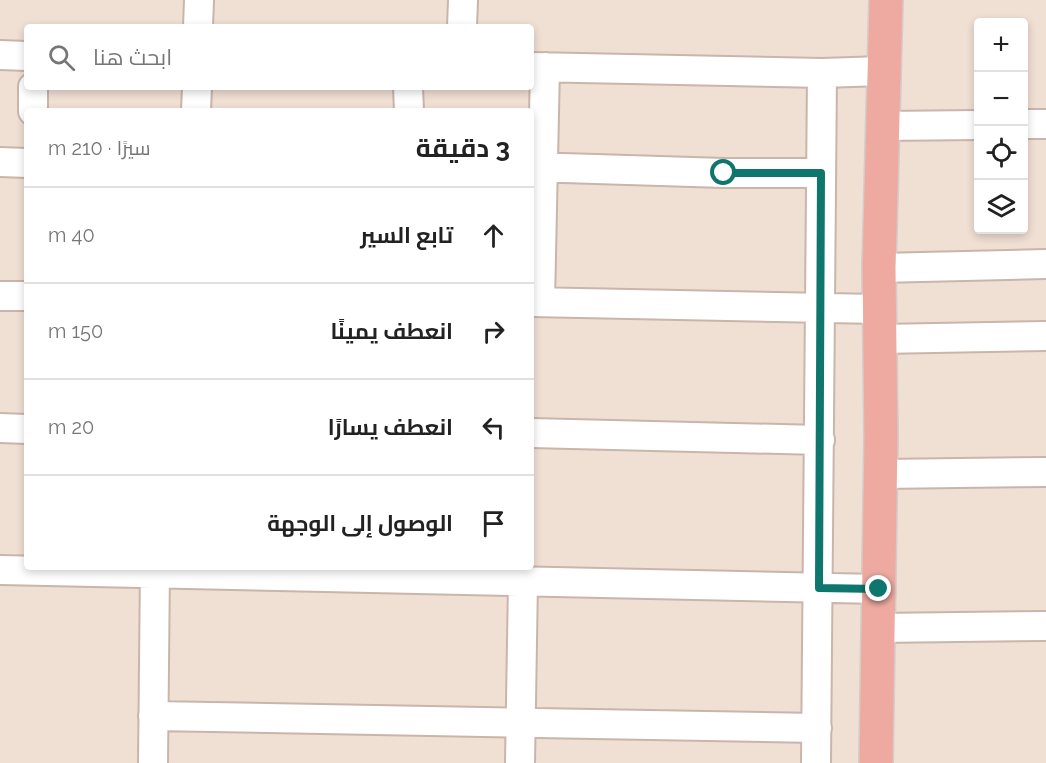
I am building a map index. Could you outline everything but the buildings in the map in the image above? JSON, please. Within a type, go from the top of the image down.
[{"type":"highway","points":[[876,763],[881,474],[879,268],[886,0]]},
{"type":"street","points":[[198,24],[199,0]]},
{"type":"street","points":[[462,24],[463,0]]},
{"type":"street","points":[[0,55],[24,56]]},
{"type":"street","points":[[883,71],[822,73],[538,67],[535,302],[821,307],[879,324],[1046,336]]},
{"type":"street","points":[[816,763],[822,73]]},
{"type":"street","points":[[33,90],[33,108]]},
{"type":"street","points":[[196,108],[197,90]]},
{"type":"street","points":[[408,90],[408,108]]},
{"type":"street","points":[[1028,124],[1046,124]]},
{"type":"street","points":[[882,126],[974,125]]},
{"type":"street","points":[[0,162],[24,163]]},
{"type":"street","points":[[537,168],[821,173]]},
{"type":"street","points":[[879,268],[1046,264]]},
{"type":"street","points":[[0,296],[24,296]]},
{"type":"street","points":[[0,428],[24,429]]},
{"type":"street","points":[[534,433],[820,440]]},
{"type":"street","points":[[881,474],[1046,472]]},
{"type":"street","points":[[0,570],[443,574],[523,581],[879,589]]},
{"type":"street","points":[[153,763],[155,570]]},
{"type":"street","points":[[520,763],[523,581]]},
{"type":"street","points":[[878,628],[1046,626]]},
{"type":"street","points":[[153,716],[817,728]]},
{"type":"shaded area","points":[[0,0],[1046,0],[1046,763],[0,763]]},
{"type":"route","points":[[724,173],[821,173],[819,588],[879,589]]}]
